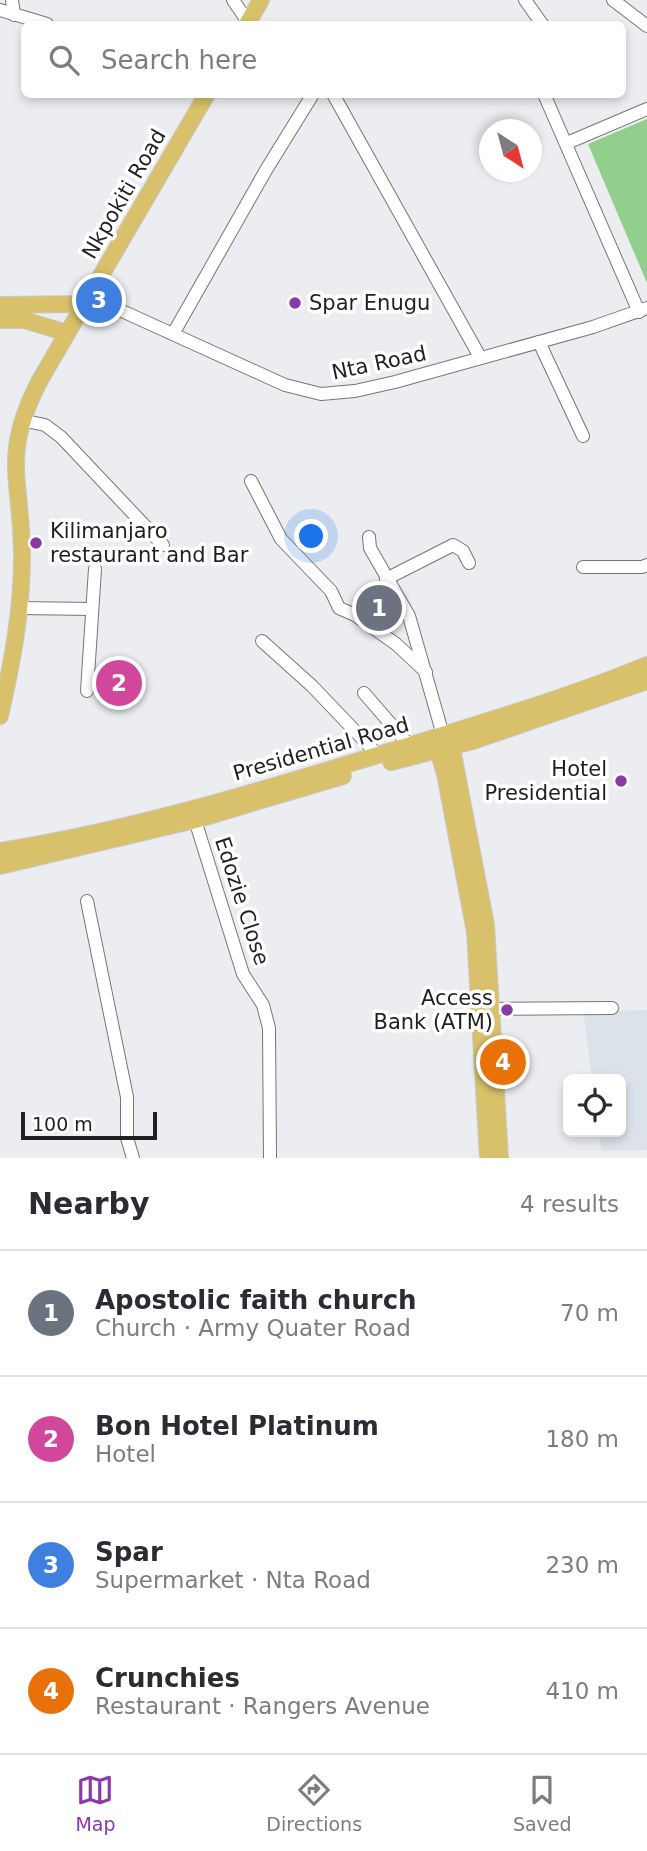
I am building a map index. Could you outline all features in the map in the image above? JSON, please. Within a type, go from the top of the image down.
[{"type":"main road","points":[[249,21],[256,2]]},
{"type":"main road","name":"Nkpokiti Road","points":[[0,716],[19,608],[22,555],[13,462],[21,420],[67,332],[204,98]]},
{"type":"main road","points":[[0,305],[86,300]]},
{"type":"main road","points":[[0,320],[24,320],[67,332]]},
{"type":"main road","name":"Presidential Road","points":[[0,851],[102,831],[289,787],[443,740],[647,665]]},
{"type":"main road","name":"Presidential Road","points":[[443,740],[473,741],[647,681]]},
{"type":"main road","points":[[443,740],[486,925],[500,1158]]},
{"type":"main road","points":[[473,741],[458,754],[451,772],[475,932],[488,1158]]},
{"type":"main road","points":[[409,751],[426,757],[451,772]]},
{"type":"main road","name":"Presidential Road","points":[[0,866],[195,820],[378,755],[409,751]]},
{"type":"street","points":[[12,0],[14,15]]},
{"type":"street","points":[[233,0],[247,21]]},
{"type":"street","points":[[525,0],[540,21]]},
{"type":"street","points":[[613,0],[647,26]]},
{"type":"street","points":[[0,10],[36,21]]},
{"type":"street","points":[[173,334],[265,170],[310,98]]},
{"type":"street","points":[[335,98],[480,357]]},
{"type":"street","points":[[546,98],[643,310]]},
{"type":"street","points":[[567,143],[647,109]]},
{"type":"street","name":"Nta Road","points":[[86,300],[173,334],[285,385],[321,394],[355,391],[395,382],[643,310]]},
{"type":"street","points":[[539,341],[583,436]]},
{"type":"street","points":[[21,420],[45,425],[61,437],[163,545]]},
{"type":"street","points":[[251,481],[281,539],[331,591],[339,608],[355,615],[396,644],[426,672]]},
{"type":"street","points":[[369,542],[386,579],[409,616],[443,740]]},
{"type":"street","points":[[386,579],[453,545],[463,551],[469,563]]},
{"type":"street","points":[[583,567],[647,565]]},
{"type":"street","points":[[87,691],[94,569]]},
{"type":"street","points":[[19,608],[92,609]]},
{"type":"street","points":[[262,641],[312,686],[378,755]]},
{"type":"street","points":[[364,693],[409,751]]},
{"type":"street","name":"Edozie Close","points":[[195,820],[243,974],[263,1005],[269,1028],[270,1158]]},
{"type":"street","points":[[87,901],[127,1097],[127,1138],[133,1158]]},
{"type":"street","points":[[493,1009],[612,1008]]},
{"type":"shaded area","points":[[647,1010],[647,1150],[601,1151],[600,1137],[626,1137],[626,1074],[591,1074],[583,1011]]},
{"type":"green space","points":[[647,119],[647,283],[588,144]]},
{"type":"place","name":"Spar","points":[[99,300]]},
{"type":"place","name":"Spar Enugu","points":[[295,303]]},
{"type":"place","name":"Kilimanjaro restaurant and Bar","points":[[36,543]]},
{"type":"place","name":"Apostolic faith church","points":[[379,608]]},
{"type":"place","name":"Bon Hotel Platinum","points":[[119,683]]},
{"type":"place","name":"Hotel Presidential","points":[[621,781]]},
{"type":"place","name":"Access Bank (ATM)","points":[[507,1010]]},
{"type":"place","name":"Crunchies","points":[[503,1062]]}]
